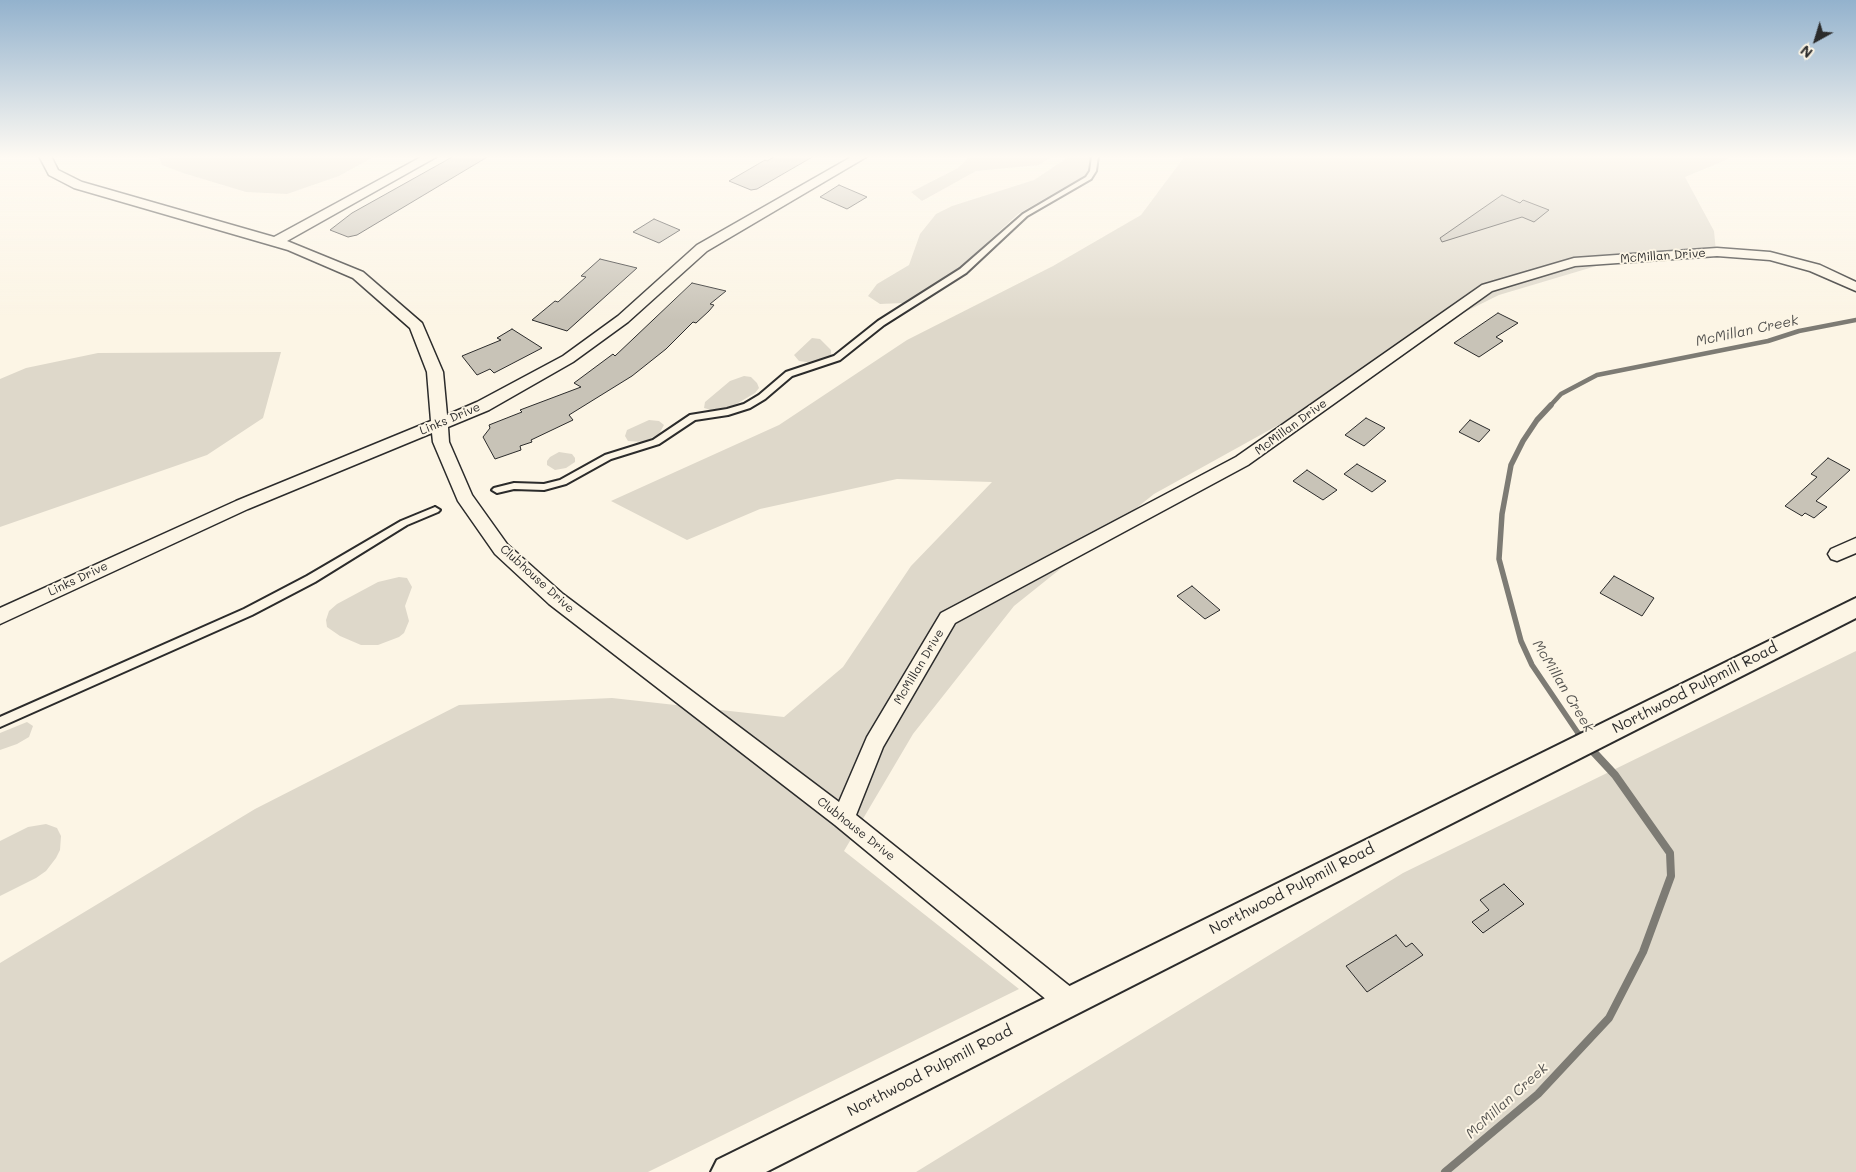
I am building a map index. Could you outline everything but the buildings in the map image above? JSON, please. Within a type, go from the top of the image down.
[{"type":"street","name":"Clubhouse Drive","points":[[167,211],[309,253],[358,275],[417,326],[435,372],[441,442],[464,496],[501,549],[556,599],[843,818],[1068,1001]]},
{"type":"street","points":[[276,242],[333,211]]},
{"type":"street","name":"Links Drive","points":[[0,616],[242,505],[484,406],[568,359],[623,319],[702,248],[767,211]]},
{"type":"street","name":"McMillan Drive","points":[[843,818],[874,743],[948,618],[1242,461],[1487,288],[1574,262],[1718,252],[1770,256],[1815,268],[1856,287]]},
{"type":"street","points":[[1837,554],[1856,545]]},
{"type":"street","name":"Northwood Pulpmill Road","points":[[729,1172],[1856,607]]},
{"type":"lane","points":[[497,490],[514,486],[544,487],[563,482],[608,457],[656,442],[693,417],[728,412],[747,406],[762,397],[789,374],[837,358],[881,324],[963,271],[1025,215],[1032,211]]},
{"type":"lane","points":[[0,722],[94,678],[241,615],[311,579],[404,523],[435,510]]},
{"type":"shaded area","points":[[943,211],[1024,211],[953,274],[903,303],[880,304],[868,296],[877,284],[909,265],[920,234],[936,214]]},
{"type":"shaded area","points":[[1144,211],[1703,211],[1714,231],[1716,251],[1613,261],[1499,295],[1420,334],[1311,407],[1154,494],[1014,606],[913,734],[844,851],[1019,989],[648,1172],[0,1172],[0,963],[255,809],[459,705],[612,698],[784,717],[843,667],[911,566],[992,482],[897,479],[760,509],[687,540],[611,501],[779,425],[907,340],[1053,266],[1141,215]]},
{"type":"shaded area","points":[[812,338],[820,339],[831,350],[831,355],[814,363],[799,361],[794,355]]},
{"type":"shaded area","points":[[281,352],[263,418],[207,455],[0,527],[0,379],[26,368],[98,353]]},
{"type":"shaded area","points":[[744,376],[751,377],[757,383],[759,388],[755,393],[733,406],[711,410],[704,408],[705,402],[730,381]]},
{"type":"shaded area","points":[[649,420],[659,421],[664,425],[659,434],[643,442],[628,441],[625,436],[627,430]]},
{"type":"shaded area","points":[[559,452],[572,454],[575,462],[566,468],[555,470],[547,465],[550,457]]},
{"type":"shaded area","points":[[399,577],[407,578],[412,587],[405,606],[409,621],[404,633],[399,637],[378,645],[361,645],[340,636],[327,627],[326,620],[329,611],[337,604],[378,582]]},
{"type":"shaded area","points":[[1856,651],[1856,1172],[916,1172],[1403,873]]},
{"type":"shaded area","points":[[27,722],[33,726],[29,737],[0,750],[0,733]]},
{"type":"shaded area","points":[[46,824],[57,828],[61,836],[60,850],[56,858],[46,871],[36,878],[0,896],[0,841],[28,827]]},
{"type":"waterway","name":"McMillan Creek","points":[[1550,406],[1561,394],[1597,375],[1768,341],[1799,331],[1856,320]]},
{"type":"waterway","name":"McMillan Creek","points":[[1551,405],[1537,420],[1523,441],[1511,465],[1502,514],[1499,559],[1521,641],[1532,665],[1580,736]]},
{"type":"waterway","name":"McMillan Creek","points":[[1579,735],[1582,740]]},
{"type":"waterway","name":"McMillan Creek","points":[[1445,1172],[1538,1094],[1609,1018],[1643,952],[1671,876],[1670,853],[1615,775],[1589,747]]}]
